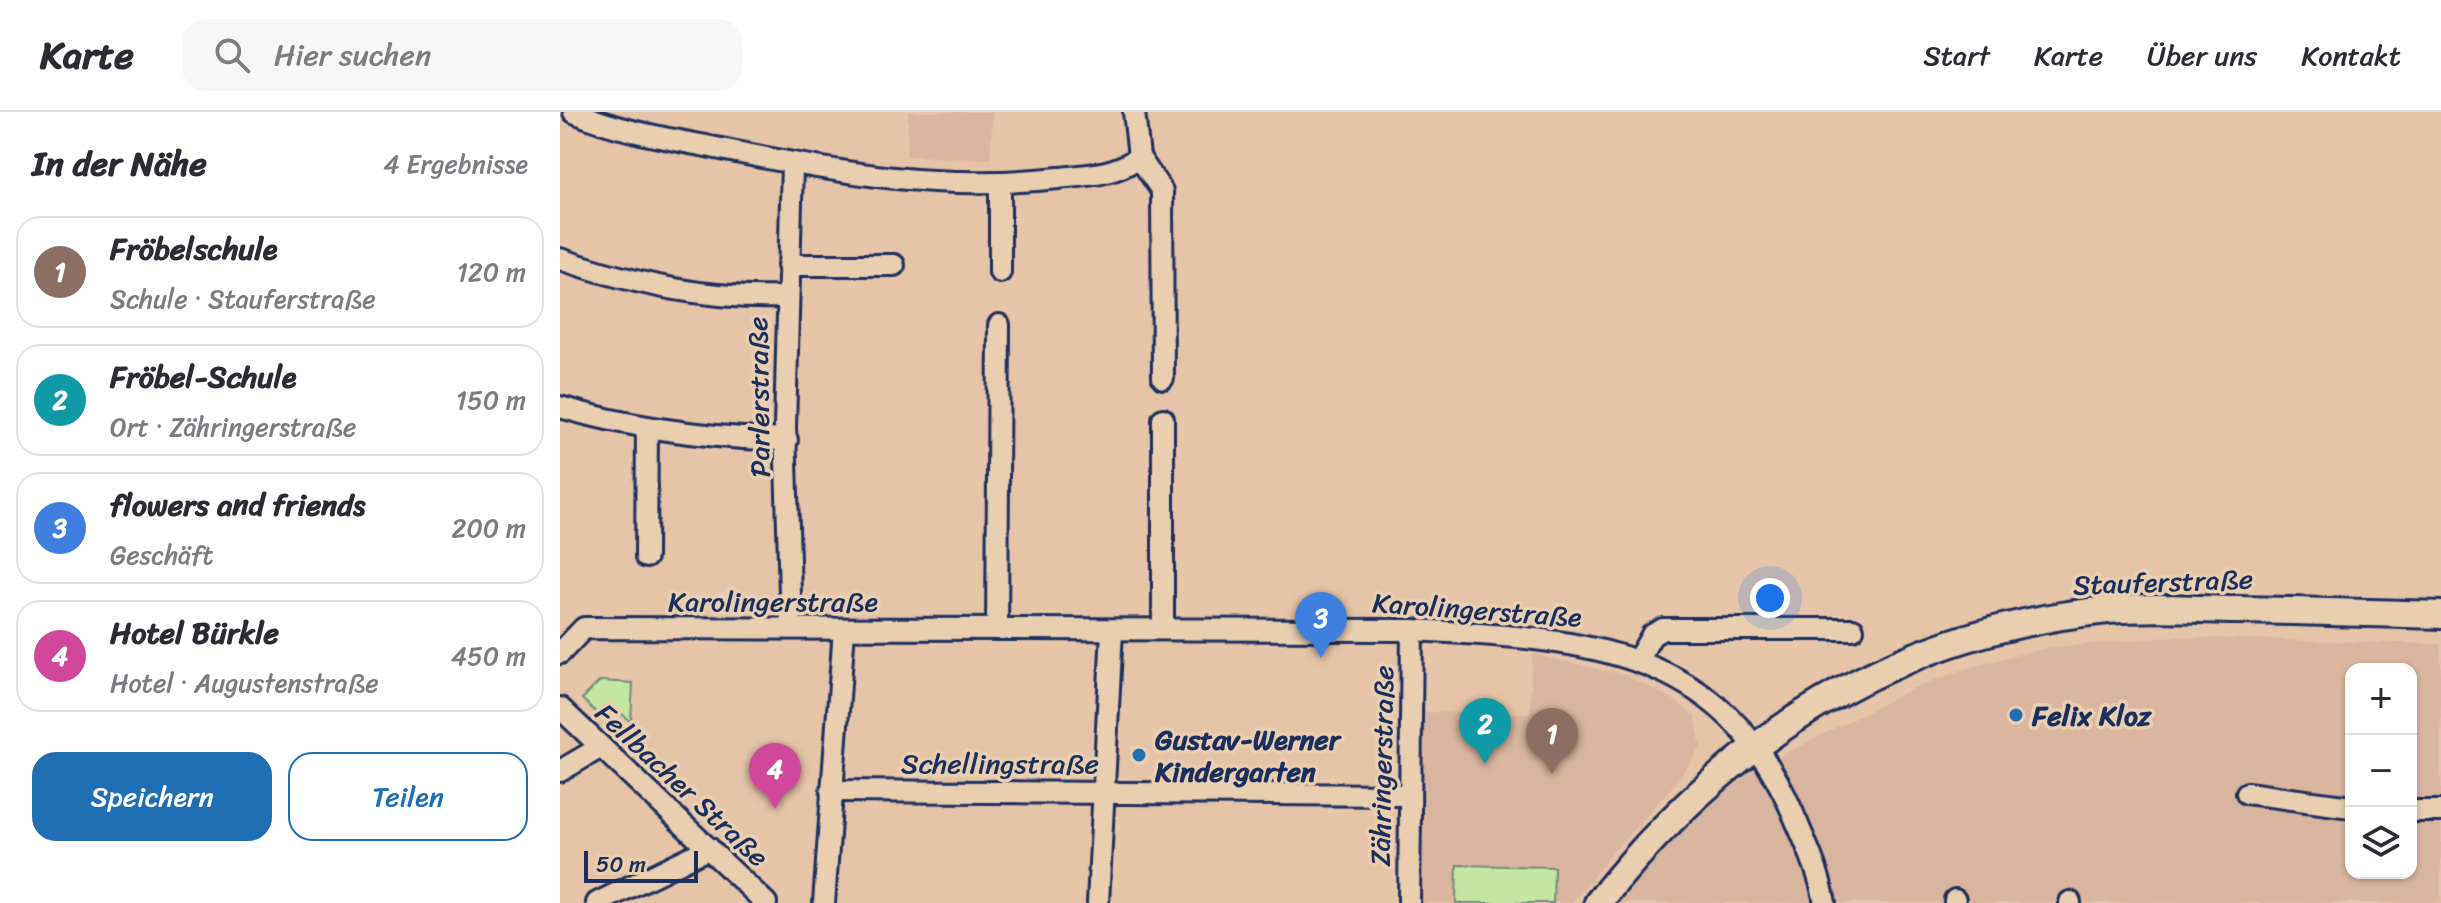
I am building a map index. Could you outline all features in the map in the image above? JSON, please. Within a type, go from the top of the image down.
[{"type":"main road","name":"Stauferstraße","points":[[1598,903],[1640,850],[1717,775],[1755,745],[1827,699],[1941,648],[2024,623],[2111,610],[2441,615]]},
{"type":"street","points":[[574,112],[608,126],[792,165],[903,182],[1000,184],[1114,172],[1139,157]]},
{"type":"street","points":[[1134,112],[1139,157],[1162,191],[1163,378]]},
{"type":"street","name":"Parlerstraße","points":[[791,628],[786,297],[792,165]]},
{"type":"street","points":[[1000,184],[1000,272]]},
{"type":"street","points":[[560,259],[609,275],[682,292],[740,299],[786,297]]},
{"type":"street","points":[[788,265],[894,265]]},
{"type":"street","points":[[997,629],[999,325]]},
{"type":"street","points":[[560,407],[647,430],[724,439],[787,440]]},
{"type":"street","points":[[1163,419],[1163,629]]},
{"type":"street","points":[[646,557],[647,430]]},
{"type":"street","name":"Karolingerstraße","points":[[560,653],[584,628],[1412,630],[1563,642],[1664,671],[1699,692],[1738,723],[1777,775],[1820,874],[1825,903]]},
{"type":"street","points":[[824,903],[844,629]]},
{"type":"street","points":[[1637,661],[1652,635],[1663,629],[1853,629]]},
{"type":"street","points":[[1098,903],[1112,630]]},
{"type":"street","name":"Zähringerstraße","points":[[1409,903],[1412,630]]},
{"type":"street","name":"Fellbacher Straße","points":[[560,708],[766,903]]},
{"type":"street","points":[[560,771],[601,747]]},
{"type":"street","name":"Schellingstraße","points":[[831,791],[1409,795]]},
{"type":"street","points":[[2247,793],[2345,806]]},
{"type":"street","points":[[2417,811],[2441,811]]},
{"type":"street","points":[[597,903],[709,848]]},
{"type":"shaded area","points":[[908,112],[993,112],[990,159],[907,156]]},
{"type":"shaded area","points":[[2170,637],[2441,644],[2441,903],[1605,903],[1646,854],[1754,770],[1909,690],[1967,668],[2044,648]]},
{"type":"shaded area","points":[[1532,654],[1625,675],[1673,699],[1695,716],[1701,747],[1675,784],[1612,853],[1572,903],[1419,903],[1421,712],[1530,713]]},
{"type":"green space","points":[[600,681],[633,683],[631,722],[614,707],[602,718],[582,699]]},
{"type":"green space","points":[[1457,865],[1554,867],[1553,903],[1456,903]]},
{"type":"place","name":"flowers and friends","points":[[1321,658]]},
{"type":"place","name":"Felix Kloz","points":[[2016,715]]},
{"type":"place","name":"Gustav-Werner Kindergarten","points":[[1139,755]]},
{"type":"place","name":"Fröbel-Schule","points":[[1485,764]]},
{"type":"place","name":"Fröbelschule","points":[[1552,774]]},
{"type":"place","name":"Hotel Bürkle","points":[[775,809]]}]
